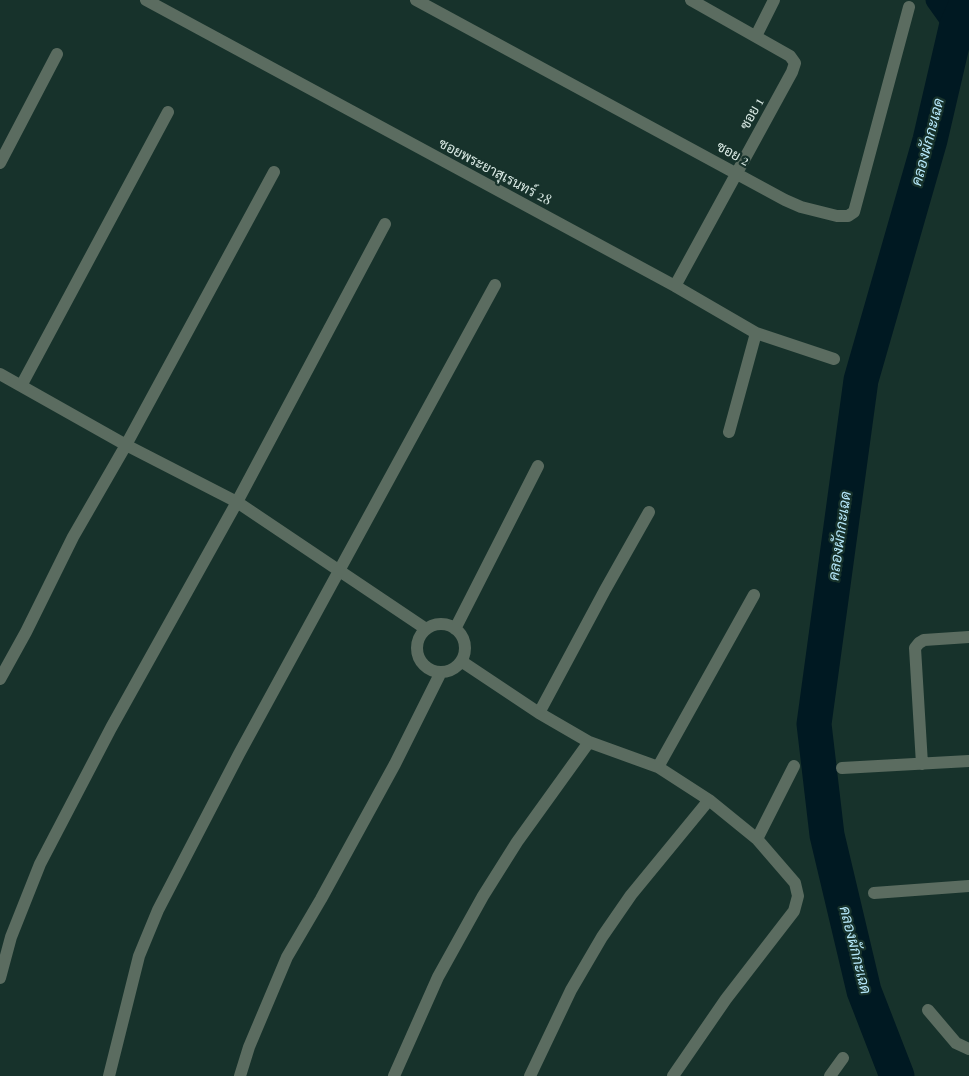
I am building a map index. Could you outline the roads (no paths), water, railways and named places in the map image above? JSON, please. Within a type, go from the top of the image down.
[{"type":"street","name":"ซอยพระยาสุเรนทร์ 28","points":[[146,0],[675,286],[756,333],[834,359]]},
{"type":"street","name":"ซอย 2","points":[[416,0],[801,207],[837,216],[848,216],[854,212],[909,7]]},
{"type":"street","name":"ซอย 1","points":[[675,286],[795,64],[790,56],[691,0]]},
{"type":"street","points":[[756,36],[774,0]]},
{"type":"street","points":[[0,163],[57,54]]},
{"type":"street","points":[[21,386],[168,112]]},
{"type":"street","points":[[0,679],[74,537],[274,172]]},
{"type":"street","points":[[0,978],[11,938],[40,864],[111,728],[237,502],[385,224]]},
{"type":"street","points":[[109,1076],[139,956],[158,910],[239,754],[495,285]]},
{"type":"street","points":[[729,432],[756,333]]},
{"type":"street","points":[[0,374],[126,445],[237,502],[426,629]]},
{"type":"street","points":[[455,629],[538,466]]},
{"type":"street","points":[[539,713],[649,512]]},
{"type":"street","points":[[658,768],[754,594]]},
{"type":"street","points":[[441,624],[455,629],[461,635],[464,653],[456,667],[441,672],[432,670],[424,664],[419,656],[418,646],[420,637],[426,629],[441,624]]},
{"type":"street","points":[[922,764],[915,648],[918,642],[924,640],[969,637]]},
{"type":"street","points":[[461,661],[539,713],[590,742],[658,768],[709,800],[757,839],[795,883],[798,896],[794,911],[726,999],[674,1076]]},
{"type":"street","points":[[240,1076],[248,1047],[287,957],[390,772],[441,672]]},
{"type":"street","points":[[394,1076],[438,977],[483,896],[517,842],[590,742]]},
{"type":"street","points":[[842,768],[969,760]]},
{"type":"street","points":[[757,839],[794,766]]},
{"type":"street","points":[[530,1076],[572,990],[602,937],[631,895],[709,800]]},
{"type":"street","points":[[874,893],[969,886]]},
{"type":"street","points":[[928,1010],[956,1043],[969,1049]]},
{"type":"street","points":[[830,1076],[843,1058]]},
{"type":"waterway","points":[[936,0],[956,28]]},
{"type":"waterway","name":"คลองผักกะเฉด","points":[[897,1076],[864,991],[827,835],[814,724],[861,380],[930,140],[956,28],[968,0]]}]
